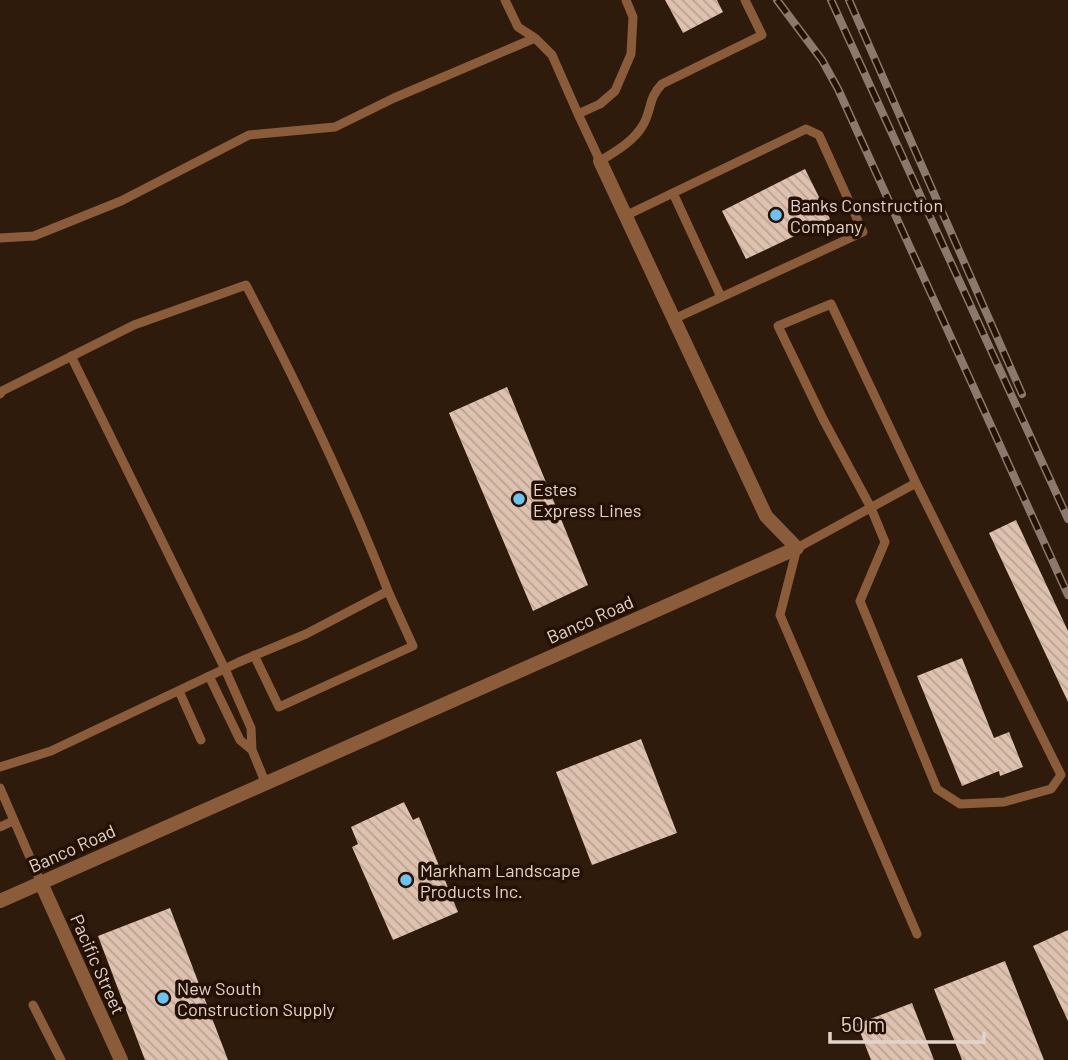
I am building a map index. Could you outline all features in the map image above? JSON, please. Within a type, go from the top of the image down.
[{"type":"street","points":[[600,161],[766,516],[797,548]]},
{"type":"street","name":"Banco Road","points":[[0,901],[797,548]]},
{"type":"street","name":"Pacific Street","points":[[41,883],[121,1060]]},
{"type":"lane","points":[[505,0],[518,27],[535,38],[552,55],[600,161],[620,149],[643,125],[653,93],[662,84],[762,35],[745,0]]},
{"type":"lane","points":[[578,114],[600,104],[615,91],[631,54],[634,17],[626,0]]},
{"type":"lane","points":[[0,238],[34,236],[121,201],[249,135],[335,127],[394,98],[535,38]]},
{"type":"lane","points":[[625,216],[806,129],[819,135],[863,232],[674,319]]},
{"type":"lane","points":[[673,193],[721,297]]},
{"type":"lane","points":[[0,394],[134,326],[246,285],[321,434],[413,646],[279,707],[254,655]]},
{"type":"lane","points":[[831,304],[916,483],[1061,775],[1051,789],[1004,802],[960,804],[937,789],[860,601],[885,542],[871,508],[823,419],[778,326],[831,304]]},
{"type":"lane","points":[[71,356],[225,668],[251,728],[252,750],[266,784]]},
{"type":"lane","points":[[916,483],[797,548],[780,615],[917,934]]},
{"type":"lane","points":[[0,768],[51,751],[225,668],[306,634],[388,591]]},
{"type":"lane","points":[[209,676],[240,740],[252,750]]},
{"type":"lane","points":[[178,691],[201,740]]},
{"type":"lane","points":[[0,788],[41,883]]},
{"type":"lane","points":[[0,827],[13,821]]},
{"type":"lane","points":[[33,1004],[61,1060]]},
{"type":"building","points":[[665,0],[717,0],[723,12],[683,33]]},
{"type":"building","name":"Banks Construction Company","points":[[805,169],[830,219],[746,259],[722,211]]},
{"type":"building","name":"Estes Express Lines","points":[[507,387],[588,585],[533,611],[449,413]]},
{"type":"building","points":[[1016,520],[1068,631],[1068,702],[989,533]]},
{"type":"building","points":[[962,658],[994,738],[1009,732],[1023,767],[1000,776],[999,771],[962,786],[917,676]]},
{"type":"building","points":[[641,739],[677,833],[592,865],[556,772]]},
{"type":"building","name":"Markham Landscape Products Inc.","points":[[404,802],[413,820],[419,817],[458,912],[393,940],[352,847],[358,844],[351,827]]},
{"type":"building","name":"New South Construction Supply","points":[[170,908],[228,1060],[145,1060],[98,936]]},
{"type":"building","points":[[1068,930],[1068,1021],[1033,946]]},
{"type":"building","points":[[1005,961],[1044,1060],[962,1060],[934,989]]},
{"type":"building","points":[[912,1003],[934,1060],[871,1060],[857,1024]]},
{"type":"railway","points":[[777,0],[822,60],[838,89],[1068,595]]},
{"type":"railway","points":[[831,0],[1068,519]]},
{"type":"railway","points":[[849,0],[1022,394]]},
{"type":"place","name":"Banks Construction Company","points":[[776,215]]},
{"type":"place","name":"Estes Express Lines","points":[[519,499]]},
{"type":"place","name":"Markham Landscape Products Inc.","points":[[406,880]]},
{"type":"place","name":"New South Construction Supply","points":[[163,998]]}]
